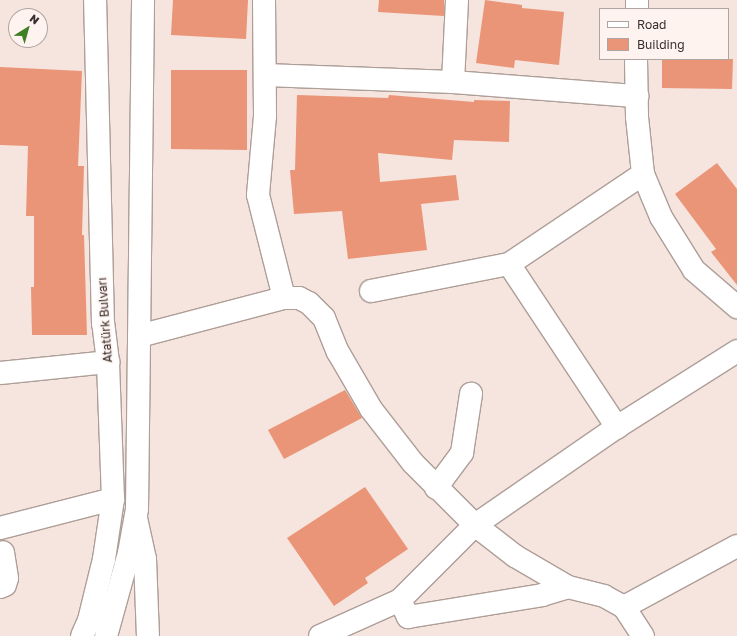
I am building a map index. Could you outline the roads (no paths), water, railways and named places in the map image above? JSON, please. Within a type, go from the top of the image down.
[{"type":"street","name":"Atatürk Bulvarı","points":[[82,636],[89,620],[104,559],[113,499],[108,362],[103,324],[95,0]]},
{"type":"street","points":[[106,636],[129,553],[136,518],[144,0]]},
{"type":"street","points":[[264,0],[265,116],[258,195],[284,298]]},
{"type":"street","points":[[453,82],[457,0]]},
{"type":"street","points":[[636,60],[637,96],[643,174],[661,217],[694,270],[737,307]]},
{"type":"street","points":[[265,74],[453,82],[637,96]]},
{"type":"street","points":[[371,291],[509,264],[643,174]]},
{"type":"street","points":[[509,264],[617,427]]},
{"type":"street","points":[[139,336],[284,298],[299,298],[309,303],[324,318],[338,352],[371,409],[413,463],[436,488],[475,525],[515,556],[568,588],[604,596],[624,607],[643,636]]},
{"type":"street","points":[[405,618],[475,525],[617,427],[737,351]]},
{"type":"street","points":[[0,373],[108,362]]},
{"type":"street","points":[[436,488],[462,453],[471,394]]},
{"type":"street","points":[[0,528],[113,499]]},
{"type":"street","points":[[136,518],[145,559],[148,636]]},
{"type":"street","points":[[624,607],[737,546]]},
{"type":"street","points":[[0,587],[6,585],[7,578],[3,552]]},
{"type":"street","points":[[320,636],[405,618],[542,595],[568,588]]}]
